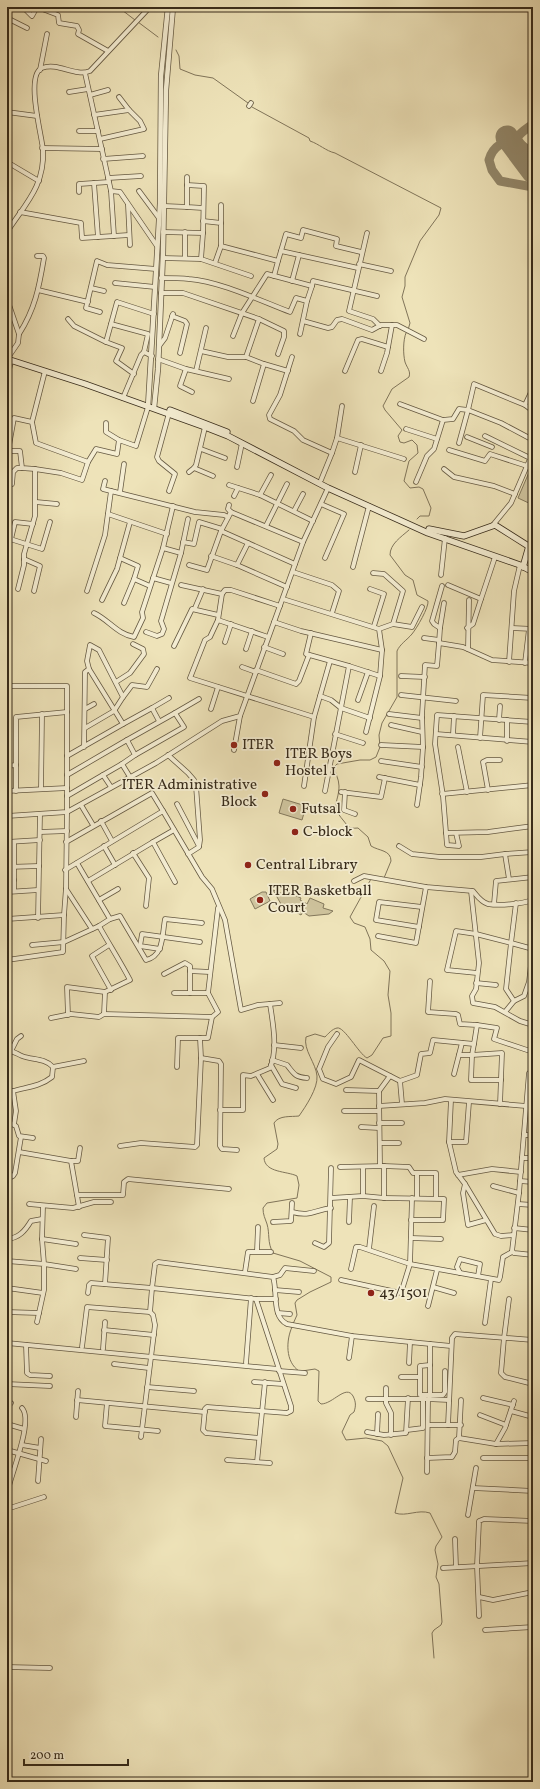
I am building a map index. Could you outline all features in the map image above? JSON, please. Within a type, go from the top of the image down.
[{"type":"main road","points":[[8,359],[169,413],[205,427],[242,443],[328,488],[428,533],[522,566],[533,572]]},
{"type":"main road","points":[[151,407],[178,412],[216,427],[321,480],[429,529],[464,536],[496,525],[531,548],[522,566]]},
{"type":"street","points":[[22,7],[32,16],[37,7],[58,15],[58,23],[77,26],[79,30],[78,34],[108,51]]},
{"type":"street","points":[[40,70],[42,68],[55,67],[85,73],[90,71],[100,63],[108,51],[150,7]]},
{"type":"street","points":[[151,407],[159,218],[161,76],[168,7]]},
{"type":"street","points":[[106,423],[106,432],[119,440],[136,446],[151,407],[159,346],[166,90],[173,7]]},
{"type":"street","points":[[7,18],[27,28]]},
{"type":"street","points":[[7,232],[35,192],[39,181],[42,148],[34,90],[45,52],[47,34]]},
{"type":"street","points":[[85,73],[111,191],[114,236]]},
{"type":"street","points":[[7,91],[9,84]]},
{"type":"street","points":[[69,92],[88,89]]},
{"type":"street","points":[[90,95],[108,90]]},
{"type":"street","points":[[100,139],[144,129],[140,121],[119,97]]},
{"type":"street","points":[[94,115],[129,110]]},
{"type":"street","points":[[7,112],[37,116]]},
{"type":"street","points":[[78,131],[98,132]]},
{"type":"street","points":[[42,148],[102,149]]},
{"type":"street","points":[[103,159],[143,156]]},
{"type":"street","points":[[7,162],[39,181]]},
{"type":"street","points":[[160,166],[165,166]]},
{"type":"street","points":[[79,192],[79,184],[141,176]]},
{"type":"street","points":[[187,207],[188,178]]},
{"type":"street","points":[[94,183],[98,237]]},
{"type":"street","points":[[187,185],[204,186],[201,259]]},
{"type":"street","points":[[111,191],[120,192],[157,246]]},
{"type":"street","points":[[139,191],[159,218]]},
{"type":"street","points":[[128,205],[130,244]]},
{"type":"street","points":[[215,263],[221,246],[221,205]]},
{"type":"street","points":[[164,206],[203,208]]},
{"type":"street","points":[[20,212],[81,223],[82,238],[129,235]]},
{"type":"street","points":[[203,221],[221,223]]},
{"type":"street","points":[[274,276],[286,234],[301,238],[303,230],[337,239],[336,246],[361,252]]},
{"type":"street","points":[[163,232],[202,233]]},
{"type":"street","points":[[184,258],[185,232]]},
{"type":"street","points":[[367,233],[361,252],[349,311],[373,319],[380,326]]},
{"type":"street","points":[[221,246],[278,261]]},
{"type":"street","points":[[281,252],[391,271]]},
{"type":"street","points":[[292,281],[299,255]]},
{"type":"street","points":[[19,334],[26,324],[37,298],[44,258],[37,256]]},
{"type":"street","points":[[162,258],[201,259],[251,276]]},
{"type":"street","points":[[100,312],[86,308],[97,261],[106,265],[156,269]]},
{"type":"street","points":[[234,336],[242,313],[267,274],[312,286]]},
{"type":"street","points":[[161,278],[190,279],[206,282],[252,297],[290,312],[296,298],[307,301]]},
{"type":"street","points":[[300,334],[313,281],[377,296]]},
{"type":"street","points":[[115,283],[155,287]]},
{"type":"street","points":[[91,288],[104,291]]},
{"type":"street","points":[[38,290],[88,302]]},
{"type":"street","points":[[161,293],[183,293],[259,319],[284,331],[284,337],[278,354]]},
{"type":"street","points":[[7,299],[19,334],[18,343],[8,359],[7,379]]},
{"type":"street","points":[[106,342],[117,302],[154,314]]},
{"type":"street","points":[[159,346],[165,338],[172,315],[187,324],[180,353]]},
{"type":"street","points":[[68,319],[74,326],[106,342],[122,348],[116,361],[134,374]]},
{"type":"street","points":[[246,356],[259,319]]},
{"type":"street","points":[[303,321],[326,328],[332,327],[336,320],[339,319],[367,330],[374,330],[380,326],[401,326],[424,339]]},
{"type":"street","points":[[111,324],[148,334],[144,352],[123,398]]},
{"type":"street","points":[[381,371],[388,347],[392,325]]},
{"type":"street","points":[[196,371],[206,328]]},
{"type":"street","points":[[345,370],[358,340],[388,347]]},
{"type":"street","points":[[201,351],[228,356],[246,356],[264,364],[288,371]]},
{"type":"street","points":[[144,352],[152,356]]},
{"type":"street","points":[[292,357],[280,395],[269,415],[270,418],[294,431],[304,440],[332,453]]},
{"type":"street","points":[[158,359],[186,369],[229,379]]},
{"type":"street","points":[[253,401],[264,364]]},
{"type":"street","points":[[186,369],[180,386],[192,392]]},
{"type":"street","points":[[45,371],[32,422],[36,443],[88,462]]},
{"type":"street","points":[[458,443],[474,384],[525,405],[533,411]]},
{"type":"street","points":[[525,405],[533,388]]},
{"type":"street","points":[[400,404],[443,420],[453,419],[459,409],[468,410],[501,423],[533,440]]},
{"type":"street","points":[[321,480],[337,438],[342,406]]},
{"type":"street","points":[[168,491],[175,474],[159,461],[157,457],[169,413]]},
{"type":"street","points":[[22,468],[20,451],[8,451],[10,433],[14,418],[32,422]]},
{"type":"street","points":[[416,482],[427,456],[433,451],[443,420]]},
{"type":"street","points":[[189,472],[194,468],[201,449],[205,427]]},
{"type":"street","points":[[406,429],[437,439]]},
{"type":"street","points":[[485,436],[530,458]]},
{"type":"street","points":[[467,437],[492,447]]},
{"type":"street","points":[[337,438],[404,459]]},
{"type":"street","points":[[12,484],[13,472],[17,468],[61,472],[82,480],[88,462],[96,449],[117,454],[119,440]]},
{"type":"street","points":[[449,450],[485,461],[490,454],[495,441]]},
{"type":"street","points":[[237,467],[242,443]]},
{"type":"street","points":[[355,472],[361,445]]},
{"type":"street","points":[[201,449],[225,458]]},
{"type":"street","points":[[493,525],[511,503],[533,452]]},
{"type":"street","points":[[490,454],[527,466]]},
{"type":"street","points":[[120,492],[124,464]]},
{"type":"street","points":[[194,468],[213,476]]},
{"type":"street","points":[[18,589],[27,544],[33,524],[36,502],[35,469]]},
{"type":"street","points":[[444,469],[454,477],[494,486],[515,494]]},
{"type":"street","points":[[260,495],[271,475]]},
{"type":"street","points":[[105,481],[103,489],[196,512],[224,515],[228,517]]},
{"type":"street","points":[[266,526],[287,484]]},
{"type":"street","points":[[229,485],[260,495],[313,521]]},
{"type":"street","points":[[234,496],[238,488]]},
{"type":"street","points":[[234,750],[240,716],[264,647],[303,542],[328,488]]},
{"type":"street","points":[[87,591],[105,535],[111,491]]},
{"type":"street","points":[[294,511],[303,494]]},
{"type":"street","points":[[36,502],[57,504]]},
{"type":"street","points":[[321,504],[344,514],[325,558]]},
{"type":"street","points":[[229,505],[228,509],[231,512],[303,542]]},
{"type":"street","points":[[94,613],[102,616],[117,630],[125,635],[134,637],[143,618],[142,612],[163,548],[173,506]]},
{"type":"street","points":[[353,567],[369,506]]},
{"type":"street","points":[[189,565],[207,570],[211,556],[231,512]]},
{"type":"street","points":[[108,514],[166,534]]},
{"type":"street","points":[[146,632],[157,636],[162,634],[164,627],[161,621],[181,553],[188,519]]},
{"type":"street","points":[[33,524],[15,522],[9,538],[44,550],[50,522]]},
{"type":"street","points":[[102,600],[117,569],[130,522]]},
{"type":"street","points":[[183,542],[194,544],[199,522],[222,530],[295,564]]},
{"type":"street","points":[[441,575],[445,538]]},
{"type":"street","points":[[237,565],[248,543]]},
{"type":"street","points":[[163,548],[181,553]]},
{"type":"street","points":[[211,556],[237,565],[287,587]]},
{"type":"street","points":[[467,628],[473,624],[495,557]]},
{"type":"street","points":[[120,558],[138,566],[134,580],[124,603]]},
{"type":"street","points":[[24,559],[40,566],[34,591]]},
{"type":"street","points":[[509,662],[514,591],[522,566]]},
{"type":"street","points":[[293,572],[332,585],[339,592],[332,613]]},
{"type":"street","points":[[373,572],[384,574],[402,591],[392,624]]},
{"type":"street","points":[[153,578],[171,583]]},
{"type":"street","points":[[134,580],[150,586]]},
{"type":"street","points":[[181,585],[222,594]]},
{"type":"street","points":[[448,585],[481,599]]},
{"type":"street","points":[[440,628],[432,621],[442,586]]},
{"type":"street","points":[[174,646],[190,612],[195,608],[203,589]]},
{"type":"street","points":[[370,589],[384,594],[374,626]]},
{"type":"street","points":[[280,606],[231,590],[225,590],[222,594],[218,618],[210,637],[205,640],[190,678],[314,717]]},
{"type":"street","points":[[283,599],[374,626],[379,629]]},
{"type":"street","points":[[468,650],[467,628],[469,600]]},
{"type":"street","points":[[417,805],[422,767],[422,718],[426,665],[437,666],[440,628],[444,603]]},
{"type":"street","points":[[379,629],[392,624],[412,627],[422,607]]},
{"type":"street","points":[[195,608],[231,624],[268,637]]},
{"type":"street","points":[[274,622],[311,633],[382,650]]},
{"type":"street","points":[[225,642],[231,624]]},
{"type":"street","points":[[512,628],[531,629],[525,663]]},
{"type":"street","points":[[366,732],[380,676],[382,650],[379,629]]},
{"type":"street","points":[[246,649],[252,631]]},
{"type":"street","points":[[311,633],[306,654],[380,676]]},
{"type":"street","points":[[424,638],[468,650],[492,660],[533,663]]},
{"type":"street","points":[[116,682],[132,670],[144,653],[142,649],[133,644]]},
{"type":"street","points":[[123,724],[89,669],[87,661],[90,645],[98,650],[124,697]]},
{"type":"street","points":[[264,647],[283,654]]},
{"type":"street","points":[[242,667],[296,684],[299,681],[309,655]]},
{"type":"street","points":[[304,786],[314,717],[330,661]]},
{"type":"street","points":[[324,791],[340,708],[350,666]]},
{"type":"street","points":[[84,747],[85,672],[89,669]]},
{"type":"street","points":[[84,728],[114,711],[132,685],[144,688],[148,687],[157,669]]},
{"type":"street","points":[[358,700],[368,672]]},
{"type":"street","points":[[401,676],[425,677]]},
{"type":"street","points":[[7,686],[67,686],[66,888],[63,952],[7,960]]},
{"type":"street","points":[[211,709],[218,687]]},
{"type":"street","points":[[401,694],[456,700]]},
{"type":"street","points":[[480,738],[483,695],[533,698]]},
{"type":"street","points":[[320,696],[331,700],[340,708],[370,718]]},
{"type":"street","points":[[67,756],[169,698]]},
{"type":"street","points":[[67,775],[159,721],[195,702]]},
{"type":"street","points":[[85,709],[94,704]]},
{"type":"street","points":[[500,706],[500,720]]},
{"type":"street","points":[[152,708],[159,721]]},
{"type":"street","points":[[16,791],[16,717],[67,712]]},
{"type":"street","points":[[67,796],[184,727],[175,713]]},
{"type":"street","points":[[41,789],[42,714]]},
{"type":"street","points":[[389,714],[422,718]]},
{"type":"street","points":[[456,833],[459,846],[447,845],[435,744],[437,715],[533,722]]},
{"type":"street","points":[[7,816],[67,812],[168,755],[222,721],[240,716]]},
{"type":"street","points":[[453,736],[454,716]]},
{"type":"street","points":[[507,720],[508,740]]},
{"type":"street","points":[[391,725],[422,732]]},
{"type":"street","points":[[336,734],[363,743]]},
{"type":"street","points":[[436,734],[533,742]]},
{"type":"street","points":[[127,740],[135,755]]},
{"type":"street","points":[[381,745],[423,748]]},
{"type":"street","points":[[458,747],[467,792]]},
{"type":"street","points":[[168,755],[188,773],[196,786],[199,847]]},
{"type":"street","points":[[488,790],[483,762],[486,760],[500,760]]},
{"type":"street","points":[[381,761],[422,767]]},
{"type":"street","points":[[122,764],[130,777]]},
{"type":"street","points":[[7,766],[16,765]]},
{"type":"street","points":[[103,775],[111,787]]},
{"type":"street","points":[[379,777],[420,785]]},
{"type":"street","points":[[355,814],[344,810],[343,792],[381,797],[385,778]]},
{"type":"street","points":[[442,794],[533,785]]},
{"type":"street","points":[[7,791],[67,788]]},
{"type":"street","points":[[66,842],[93,825],[152,793],[202,877],[212,888],[218,908],[225,920],[240,1010],[280,1003]]},
{"type":"street","points":[[177,804],[199,847]]},
{"type":"street","points":[[81,805],[93,825]]},
{"type":"street","points":[[66,870],[163,811]]},
{"type":"street","points":[[38,918],[40,814]]},
{"type":"street","points":[[101,821],[112,841]]},
{"type":"street","points":[[446,833],[488,832],[533,826]]},
{"type":"street","points":[[88,881],[174,830]]},
{"type":"street","points":[[40,832],[66,831]]},
{"type":"street","points":[[7,842],[40,840]]},
{"type":"street","points":[[14,842],[14,891]]},
{"type":"street","points":[[153,842],[175,882]]},
{"type":"street","points":[[104,846],[115,865]]},
{"type":"street","points":[[399,846],[412,854],[440,857],[481,857],[533,852]]},
{"type":"street","points":[[188,854],[199,847]]},
{"type":"street","points":[[133,853],[149,878],[146,906]]},
{"type":"street","points":[[505,854],[509,879]]},
{"type":"street","points":[[77,863],[110,919]]},
{"type":"street","points":[[7,867],[39,866]]},
{"type":"street","points":[[354,881],[359,877],[366,876],[426,887],[474,891],[480,900],[487,904],[516,903],[533,900]]},
{"type":"street","points":[[494,904],[496,881],[533,877]]},
{"type":"street","points":[[7,880],[14,880]]},
{"type":"street","points":[[378,936],[416,942],[426,887]]},
{"type":"street","points":[[66,888],[92,929]]},
{"type":"street","points":[[99,900],[118,889]]},
{"type":"street","points":[[7,892],[38,890]]},
{"type":"street","points":[[471,891],[479,962],[476,983],[472,996],[473,1003],[495,1007],[533,1025]]},
{"type":"street","points":[[419,927],[376,920],[379,902],[422,907]]},
{"type":"street","points":[[514,1001],[506,989],[510,943],[516,903]]},
{"type":"street","points":[[177,1067],[178,1038],[208,1038],[212,1017],[218,1012],[208,993],[218,908]]},
{"type":"street","points":[[7,919],[64,915]]},
{"type":"street","points":[[32,945],[64,942],[99,926],[110,919],[120,916],[146,960],[155,957],[160,950],[165,919],[202,923]]},
{"type":"street","points":[[68,1015],[67,987],[105,992],[130,980],[116,952],[99,926]]},
{"type":"street","points":[[477,973],[452,972],[447,969],[456,931],[476,934],[533,948],[529,982],[524,996],[514,1001],[505,1012]]},
{"type":"street","points":[[160,950],[140,946],[142,934],[162,938],[200,942]]},
{"type":"street","points":[[110,945],[92,956],[111,990]]},
{"type":"street","points":[[164,974],[184,963],[190,966],[190,993]]},
{"type":"street","points":[[190,971],[210,972]]},
{"type":"street","points":[[430,981],[428,1012],[456,1014],[458,1015],[460,1024],[497,1028],[494,1039],[533,1052]]},
{"type":"street","points":[[476,983],[496,985]]},
{"type":"street","points":[[104,1014],[105,992]]},
{"type":"street","points":[[174,993],[208,993]]},
{"type":"street","points":[[220,1110],[243,1110],[244,1075],[251,1076],[267,1070],[272,1062],[274,1028],[270,1004]]},
{"type":"street","points":[[51,1018],[68,1015],[99,1017],[104,1014],[212,1017]]},
{"type":"street","points":[[477,1025],[472,1055],[471,1080],[501,1080]]},
{"type":"street","points":[[337,1034],[328,1047],[319,1066],[319,1071],[323,1078],[336,1084],[350,1078],[360,1060],[400,1081],[417,1075],[421,1054],[430,1053],[433,1040],[474,1044]]},
{"type":"street","points":[[21,1036],[17,1039],[9,1051],[23,1057],[46,1062],[53,1067],[84,1061]]},
{"type":"street","points":[[120,1146],[142,1143],[195,1147],[197,1145],[201,1058],[200,1038]]},
{"type":"street","points":[[454,1074],[462,1043]]},
{"type":"street","points":[[274,1045],[301,1048]]},
{"type":"street","points":[[459,1055],[502,1054],[500,1104]]},
{"type":"street","points":[[201,1058],[219,1061],[221,1064],[220,1146],[222,1149],[237,1150]]},
{"type":"street","points":[[272,1062],[287,1065],[292,1073],[298,1078],[307,1078]]},
{"type":"street","points":[[272,1062],[282,1084],[296,1088]]},
{"type":"street","points":[[7,1090],[13,1091],[47,1081],[52,1077],[53,1067]]},
{"type":"street","points":[[512,1252],[518,1204],[529,1073],[533,1073]]},
{"type":"street","points":[[257,1074],[272,1100]]},
{"type":"street","points":[[384,1198],[379,1125],[379,1091],[390,1076]]},
{"type":"street","points":[[400,1081],[402,1104]]},
{"type":"street","points":[[346,1090],[379,1091]]},
{"type":"street","points":[[13,1091],[16,1111],[14,1124]]},
{"type":"street","points":[[344,1111],[451,1100],[526,1106]]},
{"type":"street","points":[[451,1100],[449,1142],[456,1172],[465,1184],[495,1234],[501,1236],[514,1236]]},
{"type":"street","points":[[449,1142],[466,1142],[469,1102]]},
{"type":"street","points":[[7,1122],[14,1124],[17,1127],[18,1135],[21,1137],[15,1173],[14,1176],[7,1179]]},
{"type":"street","points":[[361,1127],[402,1124]]},
{"type":"street","points":[[524,1135],[533,1136]]},
{"type":"street","points":[[21,1137],[33,1138]]},
{"type":"street","points":[[380,1143],[399,1143]]},
{"type":"street","points":[[19,1152],[78,1161],[80,1148]]},
{"type":"street","points":[[522,1158],[533,1158]]},
{"type":"street","points":[[71,1161],[79,1207]]},
{"type":"street","points":[[340,1167],[409,1167],[413,1173],[417,1174],[436,1173],[436,1198]]},
{"type":"street","points":[[362,1167],[362,1196]]},
{"type":"street","points":[[315,1243],[324,1247],[328,1245],[331,1208],[331,1168]]},
{"type":"street","points":[[458,1175],[492,1169],[521,1172]]},
{"type":"street","points":[[417,1174],[418,1198]]},
{"type":"street","points":[[77,1195],[123,1195],[124,1182],[128,1179],[229,1189]]},
{"type":"street","points":[[520,1181],[533,1182]]},
{"type":"street","points":[[465,1184],[463,1192],[468,1225],[486,1220]]},
{"type":"street","points":[[493,1186],[519,1192]]},
{"type":"street","points":[[331,1198],[362,1196],[444,1199],[443,1220],[411,1220]]},
{"type":"street","points":[[349,1222],[350,1197]]},
{"type":"street","points":[[341,1280],[401,1294],[410,1264],[412,1198]]},
{"type":"street","points":[[29,1204],[73,1208],[94,1202],[111,1202]]},
{"type":"street","points":[[273,1222],[290,1221],[292,1203]]},
{"type":"street","points":[[518,1204],[533,1205]]},
{"type":"street","points":[[37,1322],[43,1293],[43,1206]]},
{"type":"street","points":[[369,1249],[374,1206]]},
{"type":"street","points":[[292,1212],[310,1214],[319,1210],[331,1208]]},
{"type":"street","points":[[7,1238],[13,1238],[24,1231],[30,1221],[42,1219]]},
{"type":"street","points":[[257,1251],[258,1227]]},
{"type":"street","points":[[514,1228],[533,1230]]},
{"type":"street","points":[[84,1235],[108,1238],[105,1284]]},
{"type":"street","points":[[411,1238],[441,1239]]},
{"type":"street","points":[[42,1239],[76,1244]]},
{"type":"street","points":[[351,1269],[356,1247],[369,1249],[410,1264],[499,1280],[503,1258],[512,1252],[533,1255]]},
{"type":"street","points":[[245,1272],[247,1252],[271,1252]]},
{"type":"street","points":[[80,1258],[107,1260]]},
{"type":"street","points":[[460,1273],[457,1268],[460,1259],[480,1264],[478,1276]]},
{"type":"street","points":[[7,1261],[44,1264],[76,1269]]},
{"type":"street","points":[[141,1437],[154,1335],[154,1318],[150,1312],[155,1264],[158,1262],[245,1272],[273,1277],[280,1275],[285,1268],[314,1270]]},
{"type":"street","points":[[428,1306],[437,1270]]},
{"type":"street","points":[[273,1277],[278,1314],[282,1321],[287,1324],[352,1336],[451,1346]]},
{"type":"street","points":[[485,1323],[491,1279]]},
{"type":"street","points":[[88,1292],[90,1284],[105,1284],[256,1299],[276,1299]]},
{"type":"street","points":[[433,1287],[454,1293]]},
{"type":"street","points":[[7,1288],[43,1293]]},
{"type":"street","points":[[275,1290],[299,1292]]},
{"type":"street","points":[[246,1363],[251,1298]]},
{"type":"street","points":[[509,1298],[504,1338],[502,1376],[533,1384]]},
{"type":"street","points":[[256,1299],[291,1406],[291,1411],[287,1413],[261,1412],[208,1406],[206,1407],[205,1412],[204,1433],[259,1438]]},
{"type":"street","points":[[82,1347],[87,1307],[150,1312]]},
{"type":"street","points":[[7,1312],[39,1313]]},
{"type":"street","points":[[278,1314],[290,1314]]},
{"type":"street","points":[[103,1349],[105,1322]]},
{"type":"street","points":[[104,1330],[154,1335]]},
{"type":"street","points":[[448,1425],[451,1346],[452,1338],[455,1334],[533,1340]]},
{"type":"street","points":[[349,1358],[352,1336]]},
{"type":"street","points":[[409,1363],[410,1342]]},
{"type":"street","points":[[7,1343],[305,1373]]},
{"type":"street","points":[[427,1472],[430,1344]]},
{"type":"street","points":[[26,1345],[27,1373],[30,1375],[50,1376]]},
{"type":"street","points":[[114,1364],[149,1368]]},
{"type":"street","points":[[367,1432],[391,1435],[403,1434],[407,1430],[423,1428],[423,1397],[419,1394],[420,1366],[430,1365]]},
{"type":"street","points":[[429,1398],[444,1394],[445,1371]]},
{"type":"street","points":[[401,1377],[419,1377]]},
{"type":"street","points":[[254,1382],[283,1384]]},
{"type":"street","points":[[257,1462],[265,1382]]},
{"type":"street","points":[[7,1384],[50,1386]]},
{"type":"street","points":[[147,1387],[194,1391]]},
{"type":"street","points":[[386,1388],[386,1399],[391,1413],[391,1435]]},
{"type":"street","points":[[76,1417],[78,1391]]},
{"type":"street","points":[[368,1399],[423,1397],[449,1400]]},
{"type":"street","points":[[407,1430],[408,1398]]},
{"type":"street","points":[[483,1398],[513,1403],[506,1425],[496,1444]]},
{"type":"street","points":[[77,1400],[205,1412]]},
{"type":"street","points":[[427,1458],[452,1457],[455,1452],[456,1440],[459,1438],[461,1425],[461,1400]]},
{"type":"street","points":[[107,1403],[105,1426],[158,1432]]},
{"type":"street","points":[[7,1494],[12,1470],[20,1454],[22,1445],[25,1413],[22,1408]]},
{"type":"street","points":[[511,1411],[533,1417]]},
{"type":"street","points":[[377,1434],[378,1414]]},
{"type":"street","points":[[480,1416],[506,1425]]},
{"type":"street","points":[[7,1424],[24,1429]]},
{"type":"street","points":[[428,1425],[461,1425]]},
{"type":"street","points":[[459,1438],[496,1444],[533,1443]]},
{"type":"street","points":[[38,1481],[38,1460],[41,1439]]},
{"type":"street","points":[[22,1445],[40,1448]]},
{"type":"street","points":[[7,1450],[38,1460],[46,1461]]},
{"type":"street","points":[[483,1458],[533,1458]]},
{"type":"street","points":[[227,1460],[270,1463]]},
{"type":"street","points":[[468,1515],[476,1468]]},
{"type":"street","points":[[473,1488],[533,1491]]},
{"type":"street","points":[[7,1509],[44,1497]]},
{"type":"street","points":[[479,1616],[477,1566],[478,1523],[481,1519],[533,1521]]},
{"type":"street","points":[[455,1539],[456,1567]]},
{"type":"street","points":[[443,1568],[533,1564]]},
{"type":"street","points":[[478,1597],[494,1600],[533,1592]]},
{"type":"street","points":[[485,1630],[533,1627]]},
{"type":"street","points":[[7,1667],[50,1668]]},
{"type":"shaded area","points":[[533,463],[533,505],[518,498]]},
{"type":"shaded area","name":"Futsal","points":[[283,799],[306,806],[302,820],[279,813]]},
{"type":"shaded area","points":[[273,890],[283,894],[285,891],[301,898],[300,900],[307,904],[310,898],[324,904],[323,908],[333,911],[329,914],[309,916],[303,912],[301,915],[294,911],[285,911]]},
{"type":"shaded area","name":"ITER Basketball Court","points":[[262,892],[266,892],[270,901],[255,909],[250,899]]},
{"type":"waterway","points":[[118,7],[135,20]]},
{"type":"waterway","points":[[138,22],[158,37]]},
{"type":"waterway","points":[[176,50],[179,56],[180,69],[195,75],[213,78],[248,103]]},
{"type":"waterway","points":[[252,107],[309,138],[310,141],[441,208],[439,215],[420,241],[405,277],[405,286],[402,297],[410,323],[408,330]]},
{"type":"waterway","points":[[406,333],[404,355],[409,371],[409,377],[392,389],[383,406],[402,430],[398,436],[400,442],[404,443],[412,440],[417,445],[418,453],[409,461],[404,481],[410,488],[419,487],[423,489],[431,508],[429,516],[420,516],[417,519]]},
{"type":"waterway","points":[[384,878],[391,861],[389,855],[384,851],[371,846],[368,837],[358,828],[349,827],[337,811],[336,803],[339,786],[334,767],[337,764],[360,760],[370,760],[376,757],[380,747],[379,735],[382,723],[397,697],[397,651],[414,631],[427,608],[428,601],[417,595],[413,580],[405,575],[390,555],[390,551],[394,544],[409,530]]},
{"type":"waterway","points":[[293,1324],[297,1315],[295,1303],[297,1300],[331,1282],[331,1277],[300,1261],[273,1253],[263,1208],[267,1203],[297,1198],[299,1185],[297,1176],[272,1169],[265,1163],[264,1158],[277,1149],[278,1144],[274,1123],[276,1120],[299,1116],[316,1086],[316,1071],[306,1047],[306,1037],[315,1034],[325,1037],[333,1029],[340,1029],[344,1031],[367,1058],[372,1055],[383,1038],[391,1036],[391,1013],[388,995],[390,971],[384,961],[371,950],[370,939],[365,927],[354,923],[350,917],[371,879]]},
{"type":"waterway","points":[[292,1327],[288,1344],[289,1357],[294,1367],[299,1371]]},
{"type":"waterway","points":[[302,1371],[315,1369],[319,1371],[318,1401],[321,1404],[326,1403],[343,1393],[347,1392],[353,1396],[355,1400],[354,1412],[350,1415],[342,1432],[346,1440],[366,1438],[382,1441],[388,1446],[403,1478],[395,1513],[430,1513],[442,1537],[435,1550],[438,1564],[436,1577],[439,1584],[442,1622],[441,1625],[432,1633],[434,1658]]},
{"type":"taxiway","points":[[517,150],[517,138],[522,132],[533,124]]},
{"type":"taxiway","points":[[529,167],[530,157],[527,150],[522,145],[515,142],[507,142],[500,145],[493,151],[489,160],[492,170],[500,181],[533,187]]},
{"type":"runway","points":[[507,137],[533,172]]},
{"type":"place","name":"ITER","points":[[234,745]]},
{"type":"place","name":"ITER Boys Hostel 1","points":[[277,763]]},
{"type":"place","name":"ITER Administrative Block","points":[[265,794]]},
{"type":"place","name":"Futsal","points":[[293,809]]},
{"type":"place","name":"C-block","points":[[295,832]]},
{"type":"place","name":"Central Library","points":[[248,865]]},
{"type":"place","name":"ITER Basketball Court","points":[[260,900]]},
{"type":"place","name":"43/1501","points":[[371,1293]]}]
